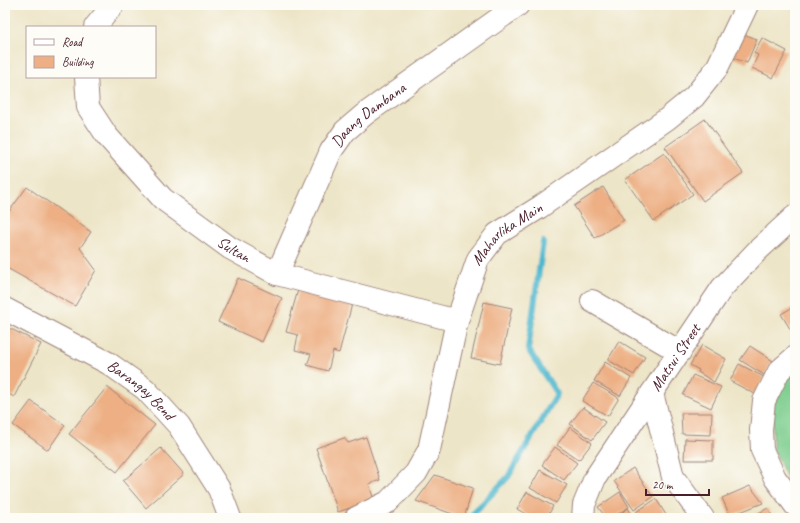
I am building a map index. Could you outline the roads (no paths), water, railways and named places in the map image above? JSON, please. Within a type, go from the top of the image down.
[{"type":"street","points":[[97,26],[113,5]]},
{"type":"street","name":"Daang Dambana","points":[[277,274],[331,151],[345,131],[365,114],[518,5]]},
{"type":"street","name":"Maharlika Main","points":[[356,518],[388,502],[416,473],[429,450],[458,322],[478,259],[497,234],[540,207],[667,119],[694,97],[717,68],[747,5]]},
{"type":"street","name":"Sultan","points":[[86,78],[88,107],[107,136],[163,199],[230,248],[277,274],[458,322]]},
{"type":"street","name":"Matsui Street","points":[[583,518],[584,505],[595,478],[722,288],[757,251],[795,216]]},
{"type":"street","points":[[592,301],[680,352]]},
{"type":"street","name":"Barangay Bend","points":[[5,309],[108,363],[145,389],[179,426],[219,489],[230,518]]},
{"type":"street","points":[[795,357],[779,371],[764,401],[760,430],[762,450],[775,478],[795,506]]},
{"type":"street","points":[[652,393],[673,477],[703,518]]},
{"type":"waterway","points":[[469,518],[508,477],[557,394],[528,349],[543,242]]}]
